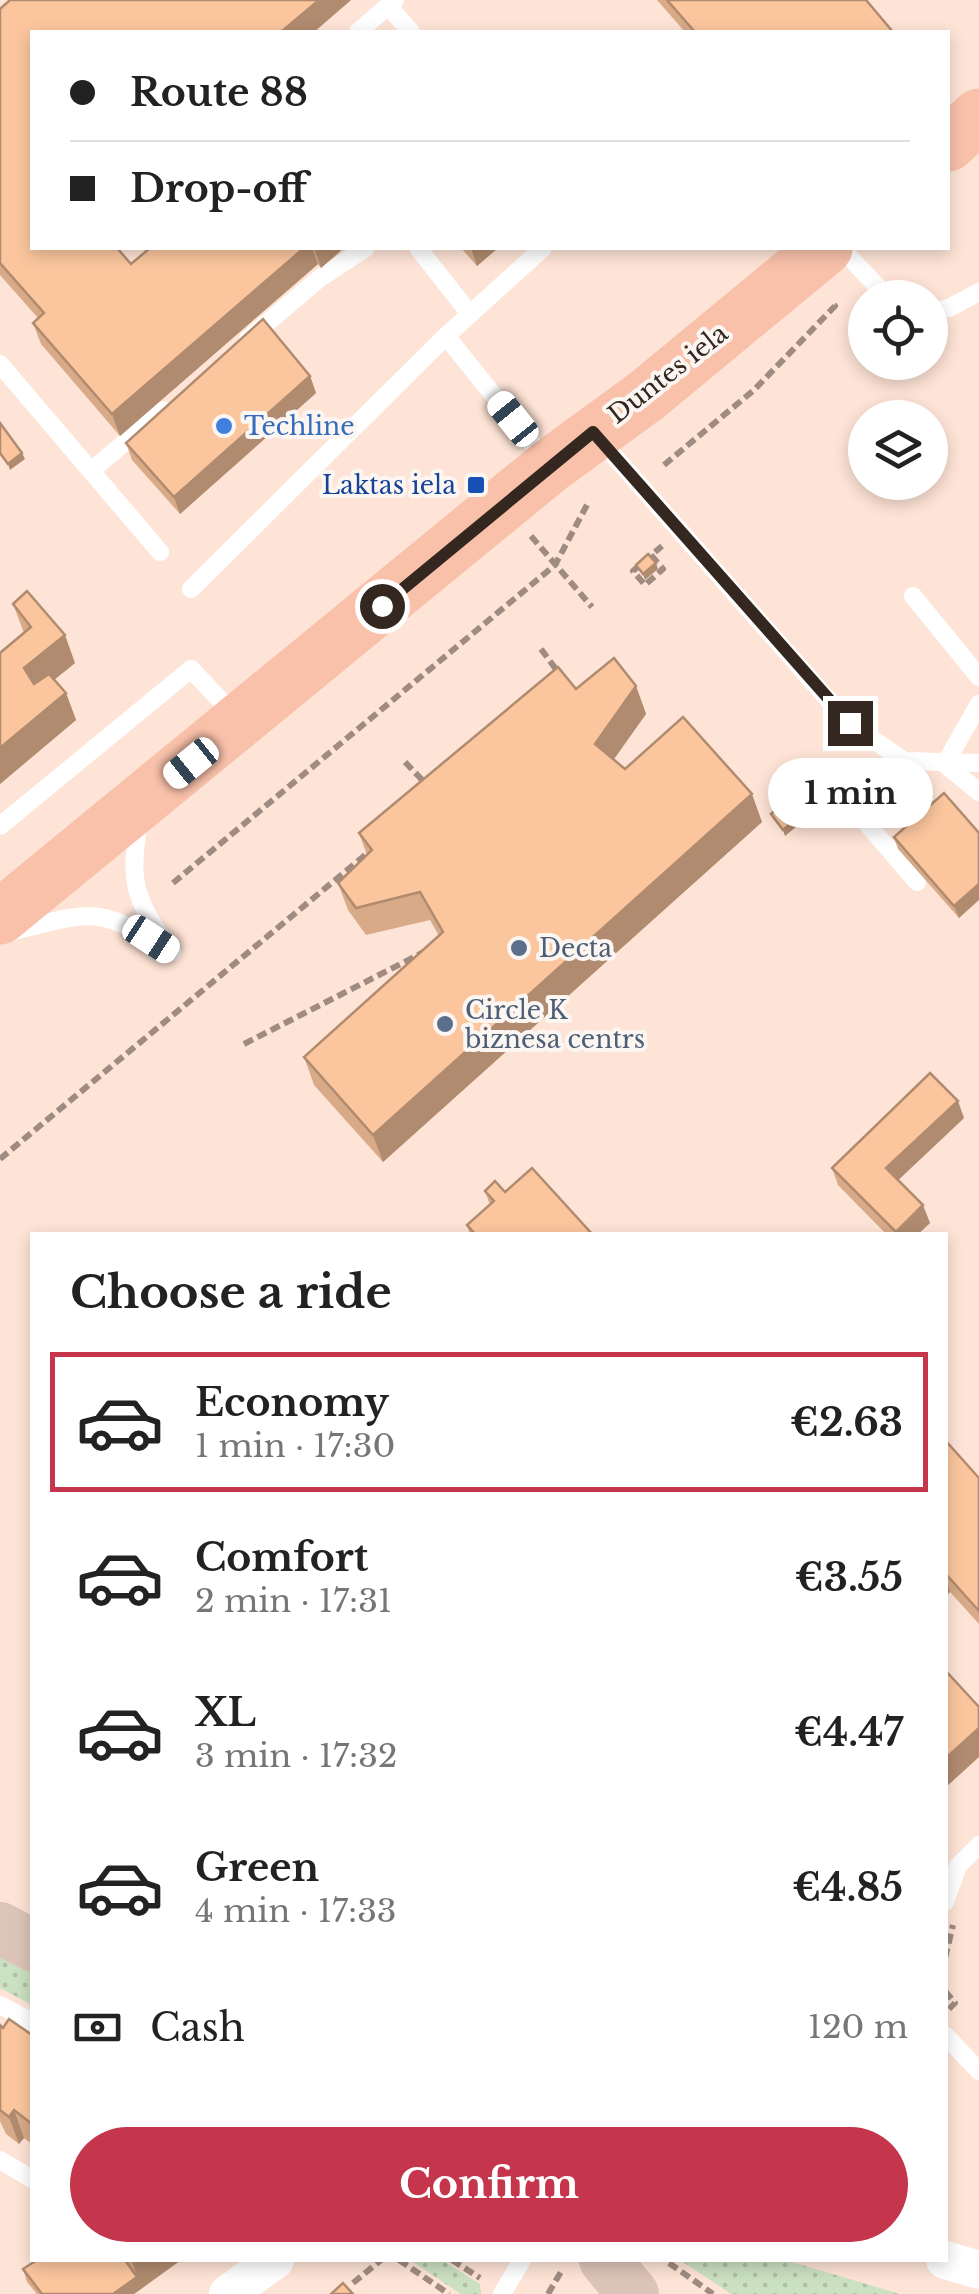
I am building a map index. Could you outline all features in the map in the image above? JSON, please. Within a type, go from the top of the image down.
[{"type":"main road","points":[[950,142],[979,116]]},
{"type":"main road","name":"Duntes iela","points":[[0,918],[241,722],[569,484],[593,432],[646,396],[822,250]]},
{"type":"street","points":[[0,1928],[30,1944]]},
{"type":"street","points":[[948,2261],[979,2270]]},
{"type":"street","points":[[228,2294],[271,2262]]},
{"type":"street","points":[[606,2262],[632,2294]]},
{"type":"lane","points":[[360,30],[391,3],[409,30]]},
{"type":"lane","points":[[228,355],[320,278],[363,250]]},
{"type":"lane","points":[[420,250],[470,314]]},
{"type":"lane","points":[[191,589],[446,336],[541,250]]},
{"type":"lane","points":[[844,250],[871,280]]},
{"type":"lane","points":[[948,308],[979,292]]},
{"type":"lane","points":[[446,336],[569,484]]},
{"type":"lane","points":[[0,364],[160,552]]},
{"type":"lane","points":[[91,471],[182,394]]},
{"type":"lane","points":[[593,432],[850,723],[904,760],[979,763]]},
{"type":"lane","points":[[913,596],[979,677]]},
{"type":"lane","points":[[0,826],[154,696],[192,669],[241,722]]},
{"type":"lane","points":[[944,764],[979,704]]},
{"type":"lane","points":[[904,760],[868,825],[916,882]]},
{"type":"lane","points":[[944,764],[979,792]]},
{"type":"lane","points":[[0,934],[84,914],[116,918],[172,952],[137,898],[131,865],[142,804]]},
{"type":"lane","points":[[948,1894],[958,1866],[979,1845]]},
{"type":"lane","points":[[0,2005],[30,2021]]},
{"type":"lane","points":[[948,2037],[979,2071]]},
{"type":"lane","points":[[0,2160],[30,2178]]},
{"type":"lane","points":[[502,2294],[521,2262]]},
{"type":"path","points":[[664,465],[754,390],[835,306],[827,302]]},
{"type":"path","points":[[173,883],[556,565],[569,484]]},
{"type":"path","points":[[528,533],[592,607]]},
{"type":"path","points":[[651,556],[663,569],[645,585],[633,571],[663,545]]},
{"type":"path","points":[[540,649],[567,682]]},
{"type":"path","points":[[405,762],[435,794]]},
{"type":"path","points":[[0,1159],[378,844]]},
{"type":"path","points":[[244,1044],[426,951]]},
{"type":"path","points":[[353,2283],[379,2262]]},
{"type":"path","points":[[402,2262],[449,2294]]},
{"type":"path","points":[[548,2294],[567,2262]]},
{"type":"path","points":[[667,2262],[713,2294]]},
{"type":"green space","points":[[0,1951],[30,1968],[30,2004],[0,1988]]},
{"type":"green space","points":[[413,2262],[445,2262],[480,2284],[481,2294],[461,2294]]},
{"type":"green space","points":[[683,2262],[792,2262],[900,2294],[731,2294]]},
{"type":"building","points":[[10,0],[319,0],[283,30],[30,30],[30,250],[119,250],[131,264],[148,250],[302,250],[112,414],[33,323],[44,313],[0,263],[0,9]]},
{"type":"building","points":[[667,0],[866,0],[891,30],[693,30]]},
{"type":"building","name":"Techline","points":[[263,319],[310,376],[174,497],[126,443]]},
{"type":"building","points":[[0,423],[22,453],[8,464],[0,453]]},
{"type":"building","points":[[648,554],[656,563],[643,574],[636,565]]},
{"type":"building","points":[[27,591],[65,635],[24,668],[34,684],[49,674],[66,693],[0,748],[0,653],[31,627],[13,604]]},
{"type":"building","points":[[614,658],[636,686],[595,744],[625,769],[683,717],[752,794],[373,1135],[304,1057],[443,932],[420,892],[356,908],[338,883],[372,850],[359,833],[558,667],[576,689]]},
{"type":"building","points":[[852,763],[867,769],[855,788],[841,774]]},
{"type":"building","points":[[798,791],[811,806],[783,830],[771,814]]},
{"type":"building","points":[[944,793],[979,833],[979,884],[954,906],[894,837]]},
{"type":"building","points":[[930,1073],[958,1101],[886,1168],[923,1205],[896,1232],[832,1168]]},
{"type":"building","points":[[532,1168],[590,1232],[473,1232],[467,1225],[494,1201],[485,1191],[495,1181],[505,1192]]},
{"type":"building","points":[[948,1443],[979,1478],[979,1611],[948,1576]]},
{"type":"building","points":[[948,1673],[979,1707],[979,1728],[948,1756]]},
{"type":"building","points":[[9,2019],[30,2034],[30,2122],[14,2110],[9,2117],[0,2110],[0,2025],[3,2028]]},
{"type":"building","points":[[34,2262],[126,2262],[137,2277],[113,2294],[42,2294],[23,2269]]},
{"type":"building","points":[[343,2283],[353,2294],[331,2294]]},
{"type":"place","name":"Techline","points":[[224,426]]},
{"type":"place","name":"Laktas iela","points":[[476,485]]},
{"type":"place","name":"Decta","points":[[519,948]]},
{"type":"place","name":"Circle K biznesa centrs","points":[[445,1024]]},
{"type":"route","points":[[382,606],[593,432],[659,512],[850,723]]}]
